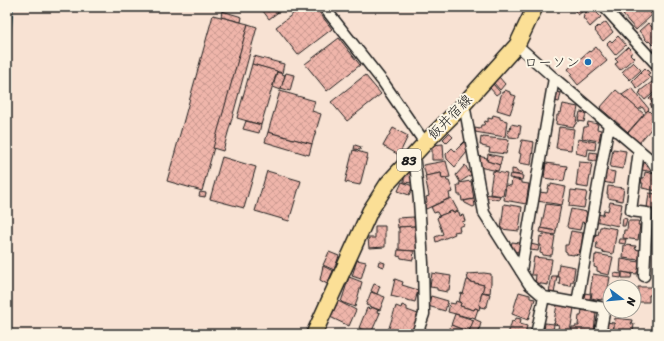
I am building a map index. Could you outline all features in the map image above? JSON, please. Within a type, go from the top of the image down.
[{"type":"main road","name":"飯井宿線","points":[[314,334],[370,211],[388,184],[414,154],[464,104],[517,45],[535,7]]},
{"type":"street","points":[[324,7],[384,82],[425,143]]},
{"type":"street","points":[[604,7],[657,66]]},
{"type":"street","points":[[517,45],[651,160],[657,169]]},
{"type":"street","points":[[520,271],[554,78]]},
{"type":"street","points":[[464,104],[484,213],[529,284],[544,297],[605,308],[600,334]]},
{"type":"street","points":[[577,303],[609,124]]},
{"type":"street","points":[[639,150],[631,211],[647,213],[644,276]]},
{"type":"street","points":[[414,154],[419,201],[424,307],[424,314],[417,334]]},
{"type":"street","points":[[536,334],[544,297]]},
{"type":"building","points":[[260,7],[285,7],[269,19]]},
{"type":"building","points":[[302,7],[315,7],[332,29],[298,55],[276,27]]},
{"type":"building","points":[[572,7],[588,7],[578,15]]},
{"type":"building","points":[[635,7],[645,7],[652,15],[636,30],[623,15]]},
{"type":"building","points":[[593,9],[601,17],[590,27],[583,18],[583,15],[586,12],[588,14]]},
{"type":"building","points":[[222,11],[242,17],[241,22],[221,17]]},
{"type":"building","points":[[213,15],[248,24],[202,191],[167,181]]},
{"type":"building","points":[[657,17],[657,26],[652,21]]},
{"type":"building","points":[[606,22],[613,32],[603,41],[595,29]]},
{"type":"building","points":[[648,23],[657,32],[657,38],[655,39],[657,41],[653,45],[645,39],[639,31]]},
{"type":"building","points":[[248,24],[257,27],[223,151],[213,148]]},
{"type":"building","points":[[618,36],[626,45],[615,55],[607,43],[610,40],[612,42]]},
{"type":"building","points":[[339,38],[360,65],[327,91],[305,64]]},
{"type":"building","points":[[596,47],[607,61],[578,85],[570,75],[572,74],[568,69]]},
{"type":"building","points":[[628,47],[633,52],[630,54],[634,58],[620,70],[615,64],[618,62],[615,59]]},
{"type":"building","points":[[254,56],[284,64],[282,73],[252,64]]},
{"type":"building","points":[[633,62],[641,70],[630,80],[622,72]]},
{"type":"building","points":[[252,64],[277,71],[261,125],[237,118]]},
{"type":"building","points":[[645,68],[650,73],[647,75],[650,78],[637,89],[632,81]]},
{"type":"building","points":[[277,72],[285,75],[281,90],[273,87]]},
{"type":"building","points":[[286,73],[294,75],[290,91],[281,88]]},
{"type":"building","points":[[365,75],[381,94],[347,121],[331,102]]},
{"type":"building","points":[[499,77],[505,84],[500,90],[493,82]]},
{"type":"building","points":[[652,82],[655,85],[657,84],[657,90],[645,100],[639,93]]},
{"type":"building","points":[[493,84],[500,92],[496,95],[490,88]]},
{"type":"building","points":[[632,88],[649,109],[646,112],[642,107],[638,110],[622,95]]},
{"type":"building","points":[[505,90],[516,96],[510,114],[497,110],[502,92],[504,93]]},
{"type":"building","points":[[616,90],[644,114],[628,132],[600,108]]},
{"type":"building","points":[[280,91],[315,101],[312,111],[321,114],[312,144],[268,132]]},
{"type":"building","points":[[556,92],[561,93],[559,102],[555,101]]},
{"type":"building","points":[[657,92],[657,107],[654,110],[650,104],[652,102],[649,99]]},
{"type":"building","points":[[563,104],[578,107],[576,124],[574,127],[556,124],[557,115],[559,115],[559,112],[561,113]]},
{"type":"building","points":[[648,110],[657,119],[657,122],[639,143],[628,133]]},
{"type":"building","points":[[580,112],[586,113],[584,122],[578,121]]},
{"type":"building","points":[[493,115],[507,121],[505,137],[475,132],[475,128],[480,129],[481,125],[484,125],[485,121],[488,122],[488,118],[492,119]]},
{"type":"building","points":[[246,121],[261,125],[259,133],[243,129]]},
{"type":"building","points":[[588,122],[598,124],[597,129],[601,130],[599,141],[582,138],[584,127],[587,127]]},
{"type":"building","points":[[511,124],[521,126],[519,138],[509,137],[509,135],[507,135],[508,130],[510,131]]},
{"type":"building","points":[[559,127],[574,129],[571,150],[556,148]]},
{"type":"building","points":[[393,128],[408,136],[399,155],[383,146]]},
{"type":"building","points":[[268,132],[312,144],[309,155],[265,142]]},
{"type":"building","points":[[449,133],[453,137],[447,143],[443,139]]},
{"type":"building","points":[[481,137],[509,140],[506,154],[489,152],[490,148],[480,145]]},
{"type":"building","points":[[657,137],[657,151],[652,144],[652,141]]},
{"type":"building","points":[[578,139],[596,142],[595,150],[588,149],[587,156],[576,153]]},
{"type":"building","points":[[466,140],[467,152],[455,167],[447,159],[446,154],[452,148],[455,151]]},
{"type":"building","points":[[522,140],[534,142],[531,165],[519,163],[521,154],[519,153]]},
{"type":"building","points":[[443,144],[444,160],[432,160],[432,145]]},
{"type":"building","points":[[355,145],[361,147],[360,150],[354,149]]},
{"type":"building","points":[[613,149],[626,151],[623,169],[610,167]]},
{"type":"building","points":[[353,150],[368,154],[360,185],[345,182]]},
{"type":"building","points":[[590,152],[597,153],[596,161],[589,160]]},
{"type":"building","points":[[488,154],[502,157],[500,165],[487,161]]},
{"type":"building","points":[[478,156],[487,158],[487,161],[500,165],[498,171],[479,167]]},
{"type":"building","points":[[222,157],[256,167],[244,208],[210,199]]},
{"type":"building","points":[[446,161],[450,177],[442,179],[441,173],[426,176],[423,165]]},
{"type":"building","points":[[579,162],[592,163],[588,188],[576,186]]},
{"type":"building","points":[[644,162],[649,164],[653,172],[642,170]]},
{"type":"building","points":[[546,163],[567,166],[564,181],[544,178]]},
{"type":"building","points":[[465,165],[471,175],[460,182],[456,175]]},
{"type":"building","points":[[512,169],[517,170],[517,172],[522,172],[521,175],[512,174]]},
{"type":"building","points":[[605,170],[615,172],[613,184],[603,182]]},
{"type":"building","points":[[267,171],[301,181],[289,221],[255,211]]},
{"type":"building","points":[[408,171],[413,171],[412,183],[404,182],[404,175]]},
{"type":"building","points":[[493,171],[507,174],[503,196],[490,194]]},
{"type":"building","points":[[645,172],[655,174],[655,177],[657,178],[657,191],[642,188],[643,183],[641,183]]},
{"type":"building","points":[[441,173],[442,179],[446,178],[447,181],[449,181],[453,192],[449,193],[450,198],[426,209],[424,204],[427,202],[426,197],[429,196],[425,176]]},
{"type":"building","points":[[510,174],[523,176],[522,180],[509,178]]},
{"type":"building","points":[[512,179],[521,181],[521,183],[529,184],[526,204],[504,200],[506,185],[511,186]]},
{"type":"building","points":[[471,181],[474,199],[462,201],[461,195],[458,195],[457,185],[460,185],[459,183]]},
{"type":"building","points":[[402,182],[413,186],[409,195],[398,191]]},
{"type":"building","points":[[551,184],[566,187],[562,205],[537,201],[539,192],[547,193],[549,185],[551,186]]},
{"type":"building","points":[[608,186],[624,188],[622,201],[608,198]]},
{"type":"building","points":[[571,190],[587,192],[584,208],[569,206]]},
{"type":"building","points":[[200,192],[206,193],[205,197],[199,196]]},
{"type":"building","points":[[649,193],[657,194],[657,210],[647,208]]},
{"type":"building","points":[[484,194],[500,196],[499,200],[483,197]]},
{"type":"building","points":[[451,198],[458,211],[453,213],[452,211],[439,216],[437,212],[434,213],[431,207]]},
{"type":"building","points":[[474,199],[475,206],[473,207],[464,201]]},
{"type":"building","points":[[610,202],[622,204],[618,226],[595,221],[596,214],[603,215],[604,210],[608,211]]},
{"type":"building","points":[[504,204],[522,207],[519,231],[501,229]]},
{"type":"building","points":[[546,204],[561,206],[556,231],[541,228]]},
{"type":"building","points":[[571,209],[587,212],[585,223],[582,222],[580,230],[568,228],[567,226]]},
{"type":"building","points":[[452,211],[453,213],[457,211],[459,212],[460,216],[463,215],[465,221],[462,222],[464,225],[459,227],[460,231],[454,232],[455,234],[436,242],[435,237],[443,234],[437,218]]},
{"type":"building","points":[[414,217],[415,226],[398,228],[397,218]]},
{"type":"building","points":[[623,218],[627,219],[625,226],[622,226]]},
{"type":"building","points":[[654,219],[657,219],[657,231],[653,231]]},
{"type":"building","points":[[628,221],[639,221],[638,225],[640,225],[638,240],[623,238],[624,230],[627,230]]},
{"type":"building","points":[[375,226],[385,226],[385,247],[369,248],[368,238],[375,238]]},
{"type":"building","points":[[415,226],[417,251],[399,250],[399,227]]},
{"type":"building","points":[[602,226],[617,229],[613,254],[596,249],[597,243],[594,242],[596,234],[598,235],[600,227]]},
{"type":"building","points":[[541,228],[556,231],[555,235],[540,232]]},
{"type":"building","points":[[571,231],[583,233],[579,255],[567,254],[565,251],[565,245],[568,245]]},
{"type":"building","points":[[654,233],[657,234],[657,245],[655,245],[654,241]]},
{"type":"building","points":[[543,234],[555,236],[552,255],[550,256],[540,253],[540,236],[542,237]]},
{"type":"building","points":[[620,239],[626,239],[625,244],[619,243]]},
{"type":"building","points":[[512,242],[520,243],[519,252],[510,251]]},
{"type":"building","points":[[531,244],[539,246],[538,251],[530,250]]},
{"type":"building","points":[[624,245],[636,246],[635,249],[640,250],[639,260],[623,258]]},
{"type":"building","points":[[398,250],[414,251],[413,260],[397,256]]},
{"type":"building","points":[[329,252],[339,256],[334,270],[323,265]]},
{"type":"building","points":[[596,254],[613,257],[609,275],[600,273],[597,271],[597,268],[594,267]]},
{"type":"building","points":[[534,257],[552,259],[548,285],[535,283],[536,275],[531,275]]},
{"type":"building","points":[[621,259],[639,262],[637,274],[620,272]]},
{"type":"building","points":[[357,260],[366,262],[361,279],[352,276]]},
{"type":"building","points":[[379,261],[385,263],[384,267],[378,265]]},
{"type":"building","points":[[559,264],[575,267],[573,282],[571,282],[570,286],[559,284],[560,277],[557,277]]},
{"type":"building","points":[[323,266],[333,271],[327,284],[320,280]]},
{"type":"building","points":[[622,272],[632,274],[631,278],[622,278]]},
{"type":"building","points":[[432,273],[451,276],[449,290],[447,290],[447,292],[430,287]]},
{"type":"building","points":[[614,273],[622,274],[621,278],[614,277]]},
{"type":"building","points":[[467,274],[491,274],[490,293],[482,292],[484,285],[470,282],[468,280]]},
{"type":"building","points":[[593,274],[610,277],[610,279],[602,279],[601,300],[591,298],[592,293],[590,293]]},
{"type":"building","points":[[552,276],[557,276],[554,294],[549,293]]},
{"type":"building","points":[[349,277],[362,282],[355,307],[341,302]]},
{"type":"building","points":[[395,279],[403,282],[402,285],[418,290],[415,302],[391,296]]},
{"type":"building","points":[[468,280],[470,282],[484,285],[479,310],[460,306],[461,303],[459,302],[461,293],[463,294]]},
{"type":"building","points":[[374,284],[380,286],[377,294],[371,291]]},
{"type":"building","points":[[642,287],[655,287],[655,295],[649,295],[649,302],[642,302]]},
{"type":"building","points":[[371,292],[385,297],[380,310],[366,305]]},
{"type":"building","points":[[482,292],[490,294],[487,306],[485,308],[480,307],[479,305]]},
{"type":"building","points":[[519,292],[530,295],[530,298],[535,299],[528,320],[512,314]]},
{"type":"building","points":[[584,293],[591,294],[590,299],[600,302],[583,300]]},
{"type":"building","points":[[431,296],[448,301],[445,311],[428,306]]},
{"type":"building","points":[[338,301],[356,310],[349,326],[330,317]]},
{"type":"building","points":[[456,301],[461,303],[460,306],[474,310],[475,308],[478,309],[475,318],[448,312],[450,303],[455,304]]},
{"type":"building","points":[[402,305],[407,307],[407,310],[418,314],[417,317],[419,318],[413,334],[399,334],[388,331],[396,306],[401,308]]},
{"type":"building","points":[[557,305],[574,308],[570,332],[565,331],[564,334],[557,332],[559,325],[554,324],[554,321]]},
{"type":"building","points":[[371,307],[378,310],[377,312],[380,313],[371,333],[359,328],[367,308],[370,309]]},
{"type":"building","points":[[582,310],[596,313],[594,331],[592,331],[592,334],[579,332],[578,334],[571,333],[572,327],[579,326],[579,316],[581,316]]},
{"type":"building","points":[[455,314],[474,320],[469,332],[451,325]]},
{"type":"building","points":[[516,318],[521,319],[520,324],[527,326],[525,334],[508,334],[512,321],[515,322]]},
{"type":"building","points":[[474,319],[481,322],[479,331],[477,334],[468,334]]},
{"type":"building","points":[[615,319],[632,320],[631,324],[634,324],[633,332],[630,331],[630,334],[613,334]]},
{"type":"building","points":[[605,322],[614,323],[613,334],[604,334]]},
{"type":"building","points":[[545,323],[554,324],[553,332],[544,330]]},
{"type":"building","points":[[451,325],[469,332],[468,334],[448,334]]},
{"type":"waterway","points":[[7,62],[12,7]]},
{"type":"place","name":"ローソン","points":[[588,62]]}]
